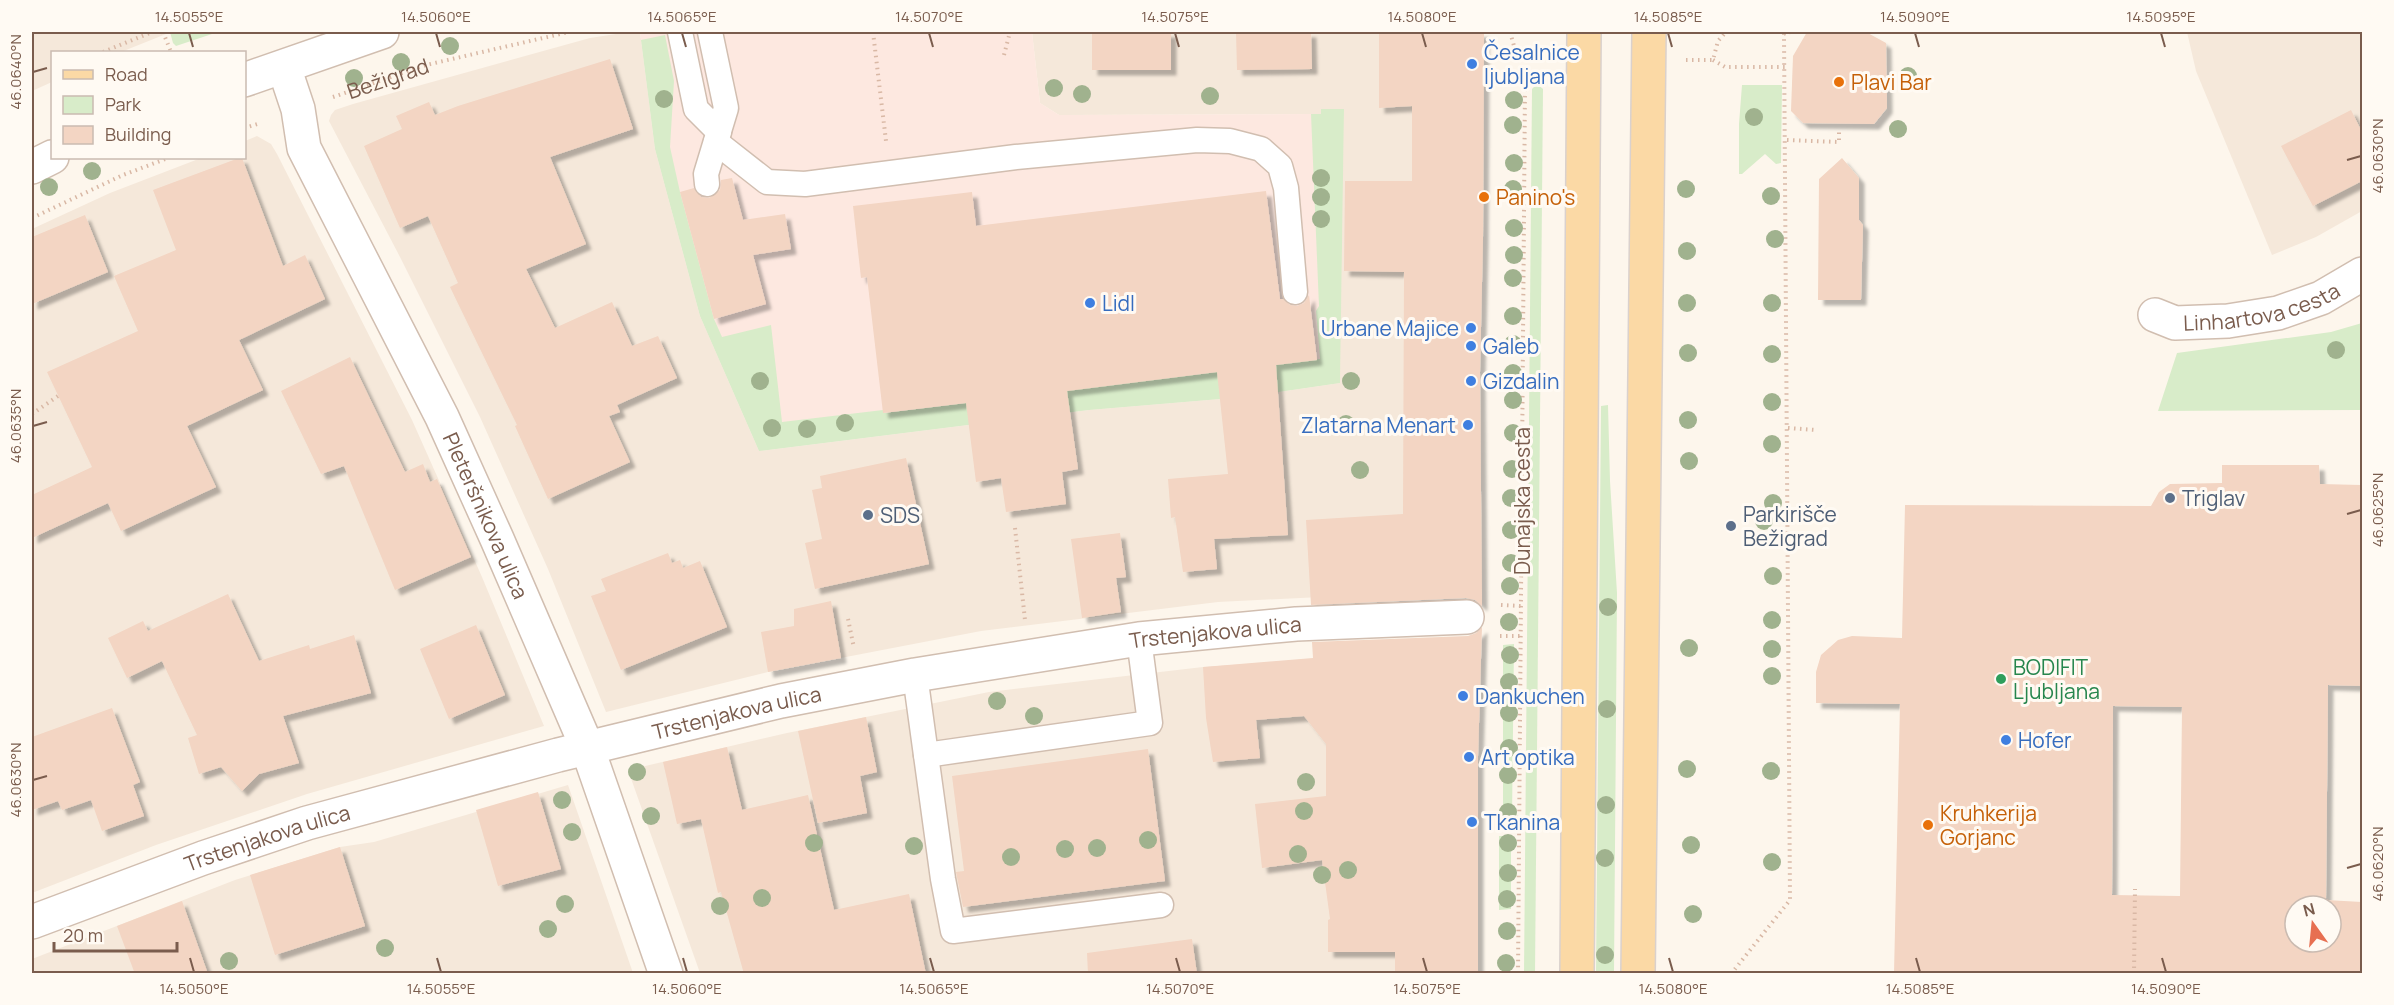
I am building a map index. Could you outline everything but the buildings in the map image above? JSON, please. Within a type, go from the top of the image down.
[{"type":"main road","points":[[1577,974],[1584,32]]},
{"type":"main road","points":[[1638,974],[1648,32]]},
{"type":"street","points":[[246,79],[382,32]]},
{"type":"street","name":"Pleteršnikova ulica","points":[[284,67],[298,109],[304,148],[442,417],[587,747],[666,974]]},
{"type":"street","points":[[32,167],[51,158]]},
{"type":"street","name":"Linhartova cesta","points":[[2155,315],[2175,323],[2228,321],[2278,313],[2321,298],[2362,274]]},
{"type":"street","name":"Trstenjakova ulica","points":[[32,922],[193,862],[307,823],[587,747],[745,709],[915,675],[1139,639],[1296,624],[1481,611]]},
{"type":"lane","points":[[680,32],[696,109],[718,137],[767,182],[805,184],[1016,157],[1197,140],[1230,141],[1261,149],[1280,166],[1286,188],[1295,292]]},
{"type":"lane","points":[[707,184],[706,174],[726,108],[710,32]]},
{"type":"lane","points":[[926,755],[1150,723],[1139,639]]},
{"type":"lane","points":[[915,675],[944,889],[953,931],[1161,905]]},
{"type":"path","points":[[105,51],[152,32]]},
{"type":"path","points":[[163,32],[171,51]]},
{"type":"path","name":"Bežigrad","points":[[324,100],[426,65],[569,32]]},
{"type":"path","points":[[873,32],[890,173]]},
{"type":"path","points":[[1004,55],[1010,32]]},
{"type":"path","name":"Dunajska cesta","points":[[1509,32],[1525,84],[1518,974]]},
{"type":"path","points":[[1713,60],[1718,41],[1726,32]]},
{"type":"path","points":[[1731,974],[1790,900],[1786,140],[1783,33],[1790,32]]},
{"type":"path","points":[[1517,59],[1542,59]]},
{"type":"path","points":[[1695,60],[1713,60],[1725,67],[1785,67]]},
{"type":"path","points":[[246,127],[253,125]]},
{"type":"path","points":[[1786,140],[1839,142],[1839,129]]},
{"type":"path","points":[[32,218],[123,175],[165,159]]},
{"type":"path","points":[[32,414],[58,396]]},
{"type":"path","points":[[1788,428],[1816,430]]},
{"type":"path","points":[[1015,528],[1026,625]]},
{"type":"path","points":[[1481,611],[1521,606]]},
{"type":"path","points":[[848,620],[855,655]]},
{"type":"path","points":[[1493,636],[1521,636]]},
{"type":"path","points":[[2134,889],[2134,974]]},
{"type":"shaded area","points":[[32,32],[171,32],[124,51],[51,51],[51,82],[32,91]]},
{"type":"shaded area","points":[[640,32],[655,149],[700,316],[759,451],[1089,410],[1244,397],[1340,383],[1321,109],[1321,114],[1059,115],[1040,103],[1032,32],[1484,32],[1480,373],[1482,589],[1218,602],[981,631],[768,672],[606,712],[548,569],[480,417],[329,121],[335,110],[353,104],[590,38]]},
{"type":"shaded area","points":[[640,32],[1032,32],[1040,103],[1059,115],[1321,114],[1321,109],[1344,109],[1340,383],[1244,397],[1089,410],[759,451],[700,316],[655,149]]},
{"type":"shaded area","points":[[2187,32],[2362,32],[2362,211],[2316,237],[2272,255],[2196,71]]},
{"type":"shaded area","points":[[257,136],[271,144],[277,154],[412,420],[482,577],[544,726],[307,794],[156,845],[32,893],[32,229],[110,193],[198,159],[246,159],[246,141]]},
{"type":"shaded area","points":[[1481,648],[1478,756],[1478,973],[700,973],[628,770],[787,733],[989,692],[1203,667]]},
{"type":"shaded area","points":[[568,785],[633,973],[32,974],[32,959],[235,880],[340,847],[374,842]]},
{"type":"green space","points":[[170,32],[218,32],[176,46]]},
{"type":"green space","points":[[665,35],[674,81],[670,147],[714,319],[722,337],[771,325],[782,422],[883,410],[884,413],[1320,359],[1316,311],[1319,306],[1311,114],[1321,114],[1321,109],[1344,109],[1340,383],[1244,397],[1089,410],[759,451],[700,316],[655,149],[641,40]]},
{"type":"green space","points":[[1537,84],[1543,89],[1535,973],[1524,974],[1532,89]]},
{"type":"green space","points":[[1742,85],[1782,85],[1781,163],[1776,164],[1765,154],[1742,174],[1739,174],[1739,124]]},
{"type":"green space","points":[[2362,323],[2362,410],[2158,411],[2177,353],[2331,332]]},
{"type":"green space","points":[[1608,405],[1617,593],[1614,973],[1596,974],[1601,406]]},
{"type":"green space","points":[[1514,644],[1512,818],[1503,818],[1503,645]]},
{"type":"green space","points":[[1499,836],[1511,836],[1511,909],[1499,910]]},
{"type":"place","name":"Česalnice ljubljana","points":[[1472,64]]},
{"type":"place","name":"Plavi Bar","points":[[1839,82]]},
{"type":"place","name":"Panino's","points":[[1484,197]]},
{"type":"place","name":"Lidl","points":[[1090,303]]},
{"type":"place","name":"Urbane Majice","points":[[1471,328]]},
{"type":"place","name":"Galeb","points":[[1471,346]]},
{"type":"place","name":"Gizdalin","points":[[1471,381]]},
{"type":"place","name":"Zlatarna Menart","points":[[1468,425]]},
{"type":"place","name":"Triglav","points":[[2170,498]]},
{"type":"place","name":"SDS","points":[[868,515]]},
{"type":"place","name":"Parkirišče Bežigrad","points":[[1731,526]]},
{"type":"place","name":"BODIFIT Ljubljana","points":[[2001,679]]},
{"type":"place","name":"Dankuchen","points":[[1463,696]]},
{"type":"place","name":"Hofer","points":[[2006,740]]},
{"type":"place","name":"Art optika","points":[[1469,757]]},
{"type":"place","name":"Tkanina","points":[[1472,822]]},
{"type":"place","name":"Kruhkerija Gorjanc","points":[[1928,825]]}]
